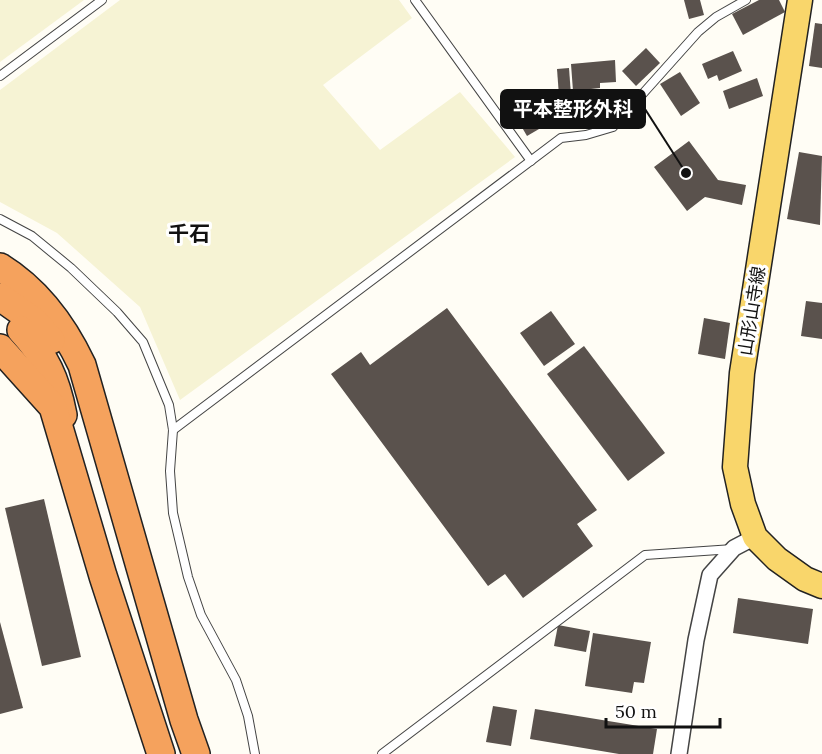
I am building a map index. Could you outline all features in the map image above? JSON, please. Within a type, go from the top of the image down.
[{"type":"highway","points":[[0,267],[47,309],[68,336],[82,365],[184,720],[196,754]]},
{"type":"highway","points":[[0,297],[34,321],[55,345],[71,372],[105,444]]},
{"type":"highway","points":[[0,312],[22,331],[42,355],[56,381],[75,472],[103,576],[161,754]]},
{"type":"highway","points":[[0,348],[53,407],[75,472]]},
{"type":"highway","points":[[140,690],[149,754]]},
{"type":"highway","points":[[184,720],[187,754]]},
{"type":"main road","name":"山形山寺線","points":[[800,0],[742,373],[735,467],[743,504],[755,537],[777,559],[805,579],[822,586]]},
{"type":"street","points":[[679,754],[696,640],[710,575],[734,548],[755,537]]},
{"type":"lane","points":[[0,76],[102,0]]},
{"type":"lane","points":[[173,430],[561,138],[586,135],[613,127],[698,32],[716,17],[746,0]]},
{"type":"lane","points":[[419,1],[531,162]]},
{"type":"lane","points":[[0,219],[33,236],[71,268],[117,312],[142,342],[166,396],[173,430],[170,471],[177,539],[201,615],[236,680],[248,716],[255,754]]},
{"type":"lane","points":[[382,754],[645,555],[734,548]]},
{"type":"shaded area","points":[[0,0],[84,0],[0,62]]},
{"type":"shaded area","points":[[120,0],[399,0],[412,18],[323,85],[380,150],[460,92],[515,157],[180,400],[140,307],[57,233],[0,202],[0,90]]},
{"type":"building","points":[[684,0],[700,0],[704,15],[689,19]]},
{"type":"building","points":[[759,0],[779,0],[785,12],[743,35],[732,14]]},
{"type":"building","points":[[815,23],[822,24],[822,68],[809,66]]},
{"type":"building","points":[[646,48],[660,63],[636,86],[622,71]]},
{"type":"building","points":[[733,51],[742,71],[719,81],[717,75],[708,79],[702,64]]},
{"type":"building","points":[[615,60],[616,82],[600,83],[600,88],[573,91],[571,64]]},
{"type":"building","points":[[569,68],[571,95],[559,96],[557,69]]},
{"type":"building","points":[[680,72],[700,103],[681,116],[660,84]]},
{"type":"building","points":[[757,78],[763,96],[729,109],[723,91]]},
{"type":"building","points":[[544,95],[558,118],[527,136],[513,112]]},
{"type":"building","points":[[689,141],[718,180],[746,185],[742,205],[705,197],[687,211],[654,167]]},
{"type":"building","points":[[799,152],[822,156],[820,225],[787,219]]},
{"type":"building","points":[[806,301],[822,303],[822,339],[801,336]]},
{"type":"building","points":[[447,308],[597,510],[577,524],[593,546],[523,598],[505,574],[488,586],[331,374],[361,352],[370,365]]},
{"type":"building","points":[[551,311],[575,344],[544,366],[520,333]]},
{"type":"building","points":[[704,318],[730,323],[725,359],[698,354]]},
{"type":"building","points":[[584,346],[665,453],[628,481],[547,374]]},
{"type":"building","points":[[44,499],[81,657],[42,666],[5,508]]},
{"type":"building","points":[[738,598],[813,609],[808,644],[733,633]]},
{"type":"building","points":[[0,622],[23,708],[0,714]]},
{"type":"building","points":[[558,625],[590,631],[586,652],[554,646]]},
{"type":"building","points":[[593,633],[651,642],[644,683],[634,682],[632,693],[585,686]]},
{"type":"building","points":[[493,706],[517,710],[511,746],[486,742]]},
{"type":"building","points":[[535,709],[657,729],[653,754],[619,754],[530,739]]},
{"type":"place","name":"平本整形外科","points":[[686,173]]},
{"type":"district","name":"千石","points":[[189,234]]}]
